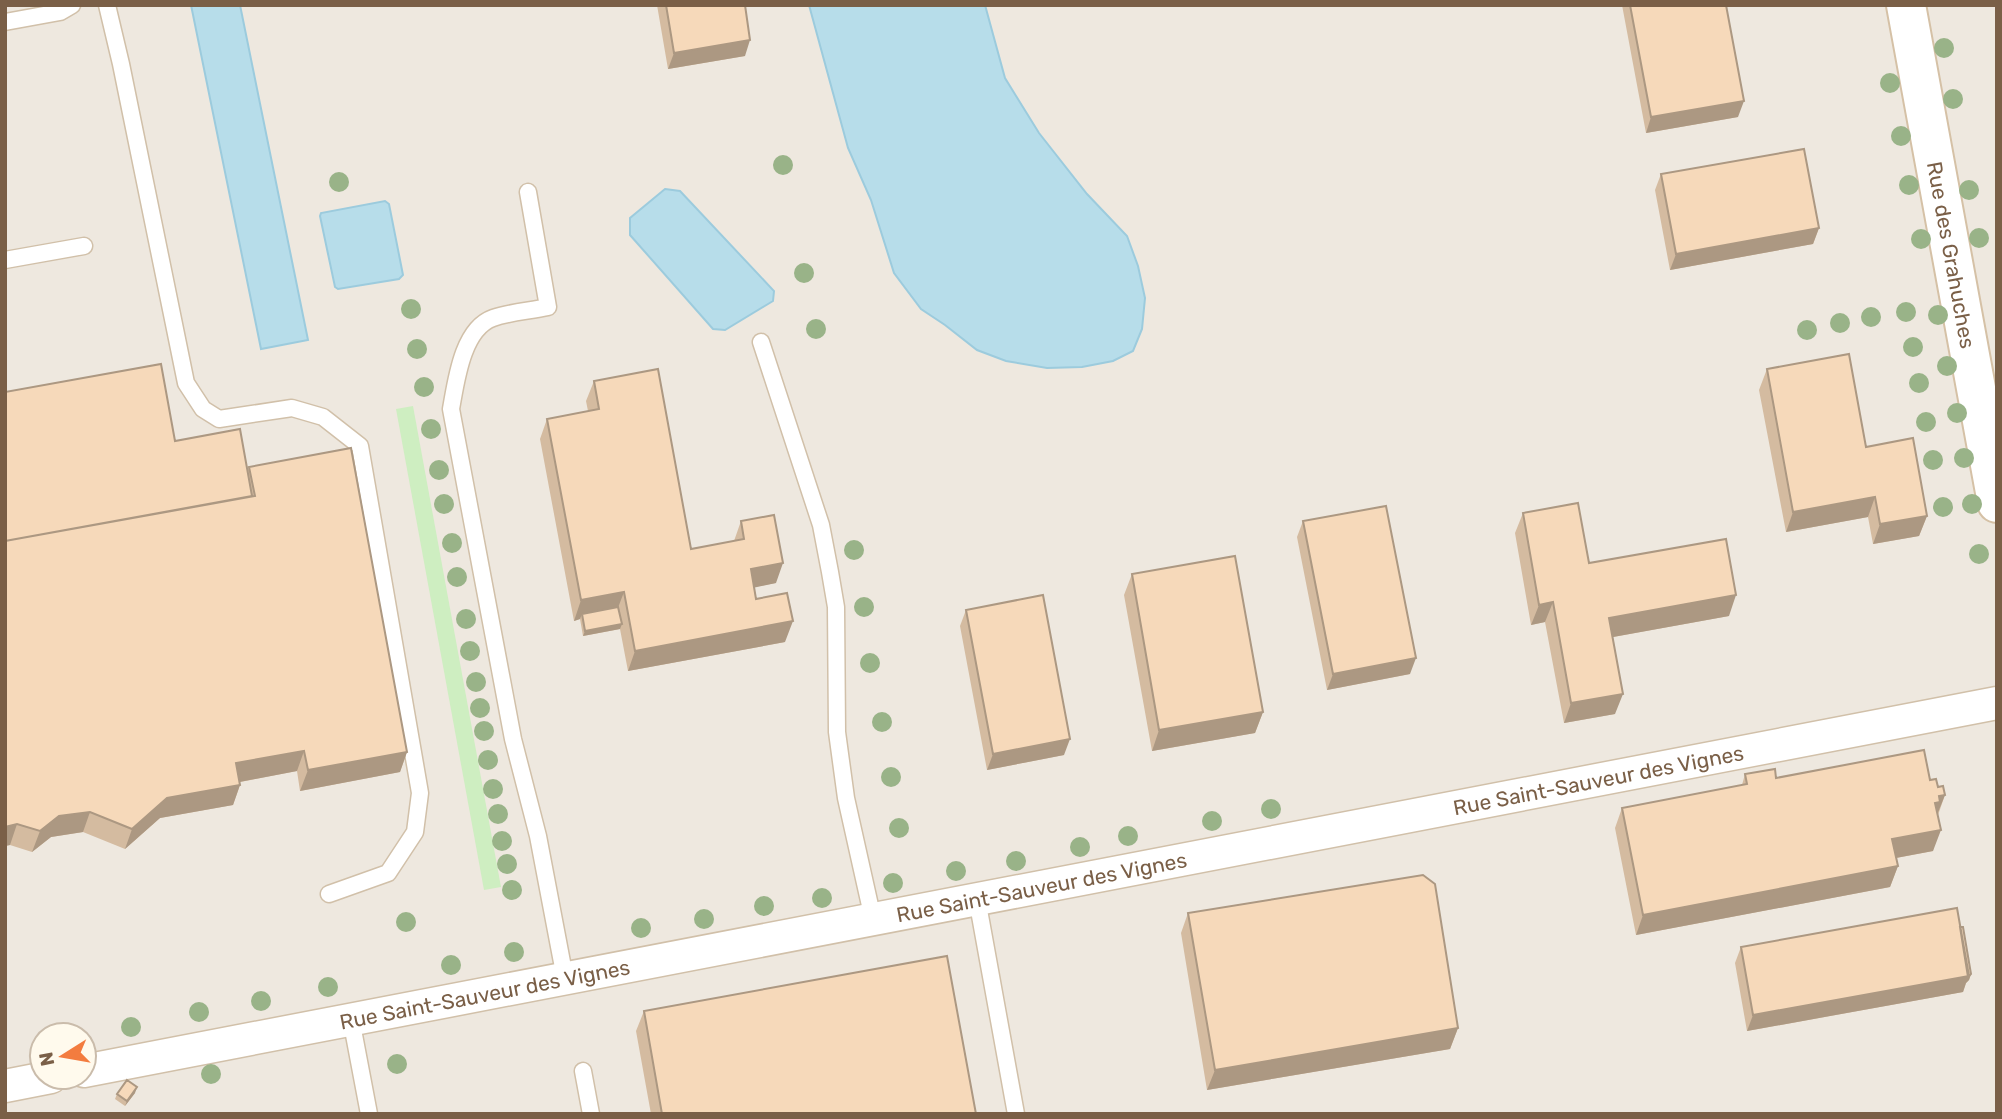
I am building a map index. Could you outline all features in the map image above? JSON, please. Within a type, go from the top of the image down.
[{"type":"street","name":"Rue des Grahuches","points":[[1906,5],[1997,503]]},
{"type":"street","name":"Rue Saint-Sauveur des Vignes","points":[[98,1068],[1997,703]]},
{"type":"street","points":[[5,1086],[28,1082]]},
{"type":"lane","points":[[5,22],[60,12],[72,5]]},
{"type":"lane","points":[[107,5],[186,383],[203,409],[219,419],[292,408],[323,417],[360,446],[420,793],[415,832],[388,873],[329,894]]},
{"type":"lane","points":[[528,192],[548,307],[491,319],[476,331],[460,360],[451,409],[513,739],[538,836],[565,978]]},
{"type":"lane","points":[[5,260],[84,246]]},
{"type":"lane","points":[[761,342],[821,525],[836,607],[836,732],[846,799],[873,919]]},
{"type":"lane","points":[[977,899],[1016,1114]]},
{"type":"lane","points":[[351,1019],[369,1114]]},
{"type":"lane","points":[[583,1071],[591,1114]]},
{"type":"shaded area","points":[[5,5],[1997,5],[1997,1114],[5,1114]]},
{"type":"green space","points":[[413,406],[501,887],[484,890],[396,409]]},
{"type":"water","points":[[191,5],[240,5],[308,340],[261,349]]},
{"type":"water","points":[[809,5],[985,5],[1005,78],[1039,133],[1087,194],[1127,236],[1138,266],[1145,298],[1142,329],[1133,351],[1113,361],[1082,367],[1047,368],[1006,361],[977,350],[921,309],[894,273],[871,200],[848,148]]},
{"type":"water","points":[[665,189],[680,191],[774,291],[773,301],[725,330],[713,329],[630,235],[630,218]]},
{"type":"water","points":[[385,201],[389,204],[403,275],[399,279],[338,289],[335,287],[321,213]]},
{"type":"building","points":[[666,5],[745,5],[750,40],[674,53]]},
{"type":"building","points":[[1630,5],[1726,5],[1744,101],[1651,117]]},
{"type":"building","points":[[1804,149],[1819,228],[1676,254],[1661,174]]},
{"type":"building","points":[[1849,354],[1866,447],[1913,438],[1927,516],[1880,524],[1875,497],[1793,512],[1767,369]]},
{"type":"building","points":[[161,364],[175,441],[240,429],[252,496],[5,541],[5,392]]},
{"type":"building","points":[[658,369],[691,549],[744,539],[741,521],[774,515],[783,563],[751,569],[756,599],[787,593],[793,621],[635,651],[624,592],[581,600],[547,419],[599,409],[594,381]]},
{"type":"building","points":[[351,448],[407,752],[308,770],[304,751],[236,763],[240,785],[167,798],[132,829],[90,812],[59,816],[40,831],[17,824],[5,827],[5,541],[255,496],[249,467]]},
{"type":"building","points":[[1578,503],[1589,563],[1726,539],[1736,595],[1609,618],[1623,694],[1571,703],[1553,602],[1539,605],[1523,513]]},
{"type":"building","points":[[1386,506],[1416,658],[1333,674],[1303,521]]},
{"type":"building","points":[[1235,556],[1263,712],[1159,730],[1132,574]]},
{"type":"building","points":[[1043,595],[1070,739],[993,754],[966,610]]},
{"type":"building","points":[[618,607],[622,624],[585,631],[582,614]]},
{"type":"building","points":[[1924,750],[1930,780],[1936,779],[1938,787],[1943,786],[1945,795],[1939,796],[1940,802],[1935,803],[1941,830],[1892,839],[1898,866],[1643,915],[1622,808],[1747,784],[1745,774],[1775,769],[1776,778]]},
{"type":"building","points":[[1423,875],[1435,884],[1458,1028],[1215,1070],[1188,913]]},
{"type":"building","points":[[1957,908],[1969,976],[1753,1015],[1741,947]]},
{"type":"building","points":[[1960,927],[1963,927],[1971,974],[1968,977]]},
{"type":"building","points":[[947,956],[976,1114],[662,1114],[644,1011]]},
{"type":"building","points":[[127,1080],[137,1087],[127,1101],[117,1094]]}]
